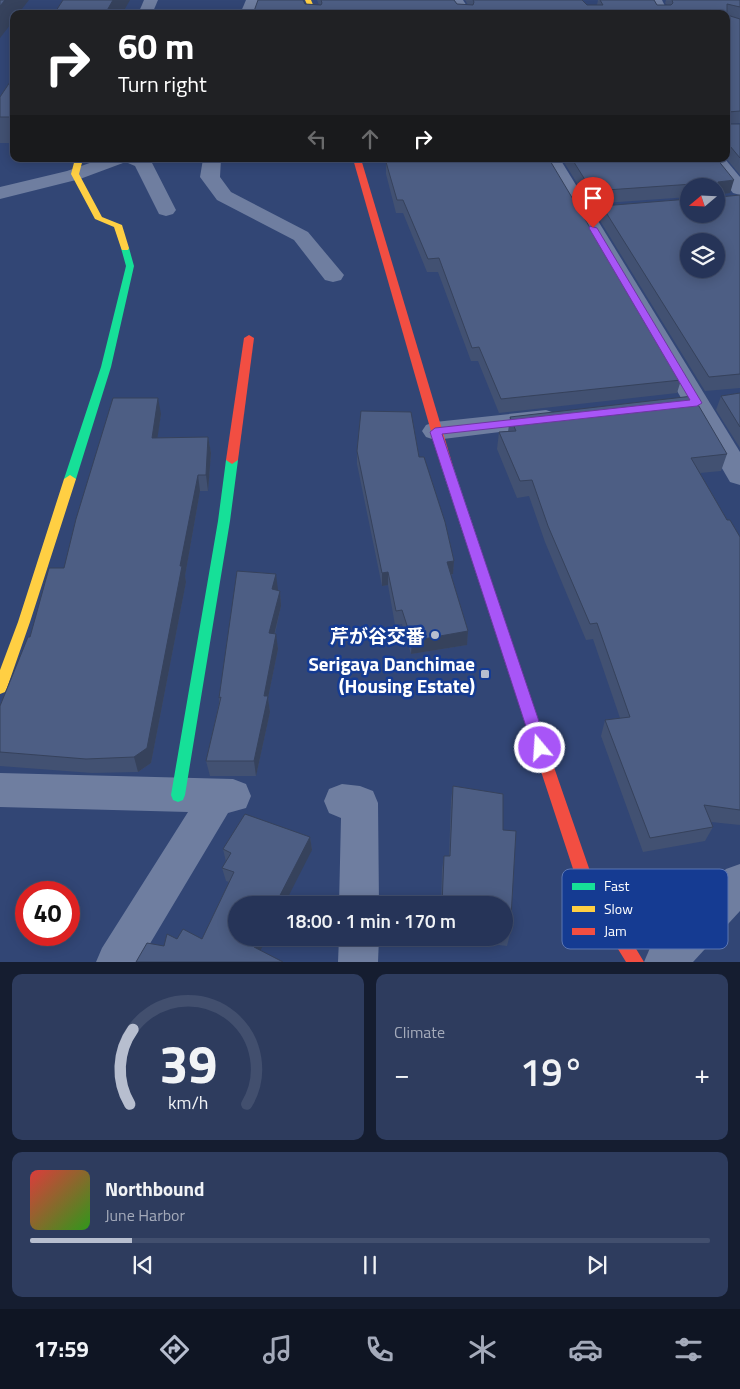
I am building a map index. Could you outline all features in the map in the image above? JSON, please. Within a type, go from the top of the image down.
[{"type":"street","points":[[0,211],[6,192],[77,166],[100,166],[109,162]]},
{"type":"street","points":[[143,162],[166,210]]},
{"type":"street","points":[[212,162],[210,177],[224,196],[301,236],[333,275]]},
{"type":"street","points":[[358,162],[435,432],[581,869]]},
{"type":"street","points":[[554,162],[593,212],[697,403],[740,475]]},
{"type":"street","points":[[718,162],[740,189]]},
{"type":"street","points":[[0,688],[24,622],[106,367],[130,266],[118,225],[99,219],[77,166]]},
{"type":"street","points":[[178,795],[224,522],[249,338]]},
{"type":"street","points":[[668,406],[723,399]]},
{"type":"street","points":[[435,432],[571,417]]},
{"type":"street","points":[[0,790],[226,796],[116,962]]},
{"type":"street","points":[[342,801],[360,803],[359,896]]},
{"type":"street","points":[[728,895],[740,883]]},
{"type":"street","points":[[358,946],[358,962]]},
{"type":"street","points":[[628,949],[636,962]]},
{"type":"street","points":[[664,962],[677,949]]},
{"type":"building","points":[[63,0],[113,0],[107,10],[57,10]]},
{"type":"building","points":[[258,0],[303,0],[305,4],[321,5],[321,0],[454,0],[457,4],[473,5],[473,0],[582,0],[587,5],[603,5],[600,0],[654,0],[657,5],[671,5],[673,3],[672,0],[740,0],[740,7],[727,4],[727,10],[254,10]]},
{"type":"building","points":[[730,16],[740,19],[740,111],[730,112]]},
{"type":"building","points":[[10,82],[10,117],[0,117],[0,97]]},
{"type":"building","points":[[730,124],[740,124],[740,158],[730,146]]},
{"type":"building","points":[[386,162],[551,162],[681,380],[501,399],[479,347],[472,348],[439,258],[428,259],[403,200],[397,200]]},
{"type":"building","points":[[574,162],[719,162],[734,180],[725,181],[725,178],[680,178],[680,185],[592,191]]},
{"type":"building","points":[[740,195],[740,374],[709,377],[602,206],[680,200],[680,223],[725,223],[725,196]]},
{"type":"building","points":[[740,393],[740,427],[721,396]]},
{"type":"building","points":[[693,396],[727,454],[691,458],[727,520],[730,520],[740,537],[740,810],[704,805],[713,827],[650,838],[605,720],[630,717],[597,623],[590,624],[548,526],[532,480],[520,481],[499,432],[516,431],[510,417]]},
{"type":"building","points":[[113,398],[158,398],[152,438],[208,437],[206,475],[198,475],[147,748],[134,757],[86,759],[0,752],[0,706],[28,637],[30,637],[49,568],[64,568],[76,519]]},
{"type":"building","points":[[361,411],[411,412],[419,457],[424,457],[445,522],[454,561],[447,562],[468,631],[412,641],[402,610],[396,611],[388,572],[382,573],[357,451]]},
{"type":"building","points":[[237,571],[276,574],[272,589],[280,591],[269,633],[276,634],[264,696],[268,696],[254,761],[206,761],[221,697],[219,698]]},
{"type":"building","points":[[453,786],[503,794],[503,830],[516,831],[512,896],[442,896],[444,856],[450,856]]},
{"type":"building","points":[[245,814],[310,837],[280,896],[228,896],[228,946],[254,946],[283,962],[136,962],[147,943],[164,946],[167,934],[177,939],[183,929],[202,939],[234,872],[222,868],[231,853],[223,849]]},
{"type":"traffic: fast","points":[[70,479],[106,367],[130,266],[125,248]]},
{"type":"traffic: fast","points":[[178,795],[224,521],[232,460]]},
{"type":"traffic: fast","points":[[447,466],[540,747]]},
{"type":"traffic: slow","points":[[308,0],[312,10]]},
{"type":"traffic: slow","points":[[78,162],[75,174],[99,219],[118,225],[125,248]]},
{"type":"traffic: slow","points":[[0,688],[24,622],[70,479]]},
{"type":"traffic: jam","points":[[358,162],[447,466]]},
{"type":"traffic: jam","points":[[232,460],[249,338]]},
{"type":"traffic: jam","points":[[540,747],[581,869]]},
{"type":"traffic: jam","points":[[628,949],[636,962]]},
{"type":"place","name":"芹が谷交番","points":[[435,635]]},
{"type":"place","name":"Serigaya Danchimae (Housing Estate)","points":[[485,674]]},
{"type":"route","points":[[540,748],[435,432],[697,403],[593,228]]}]
